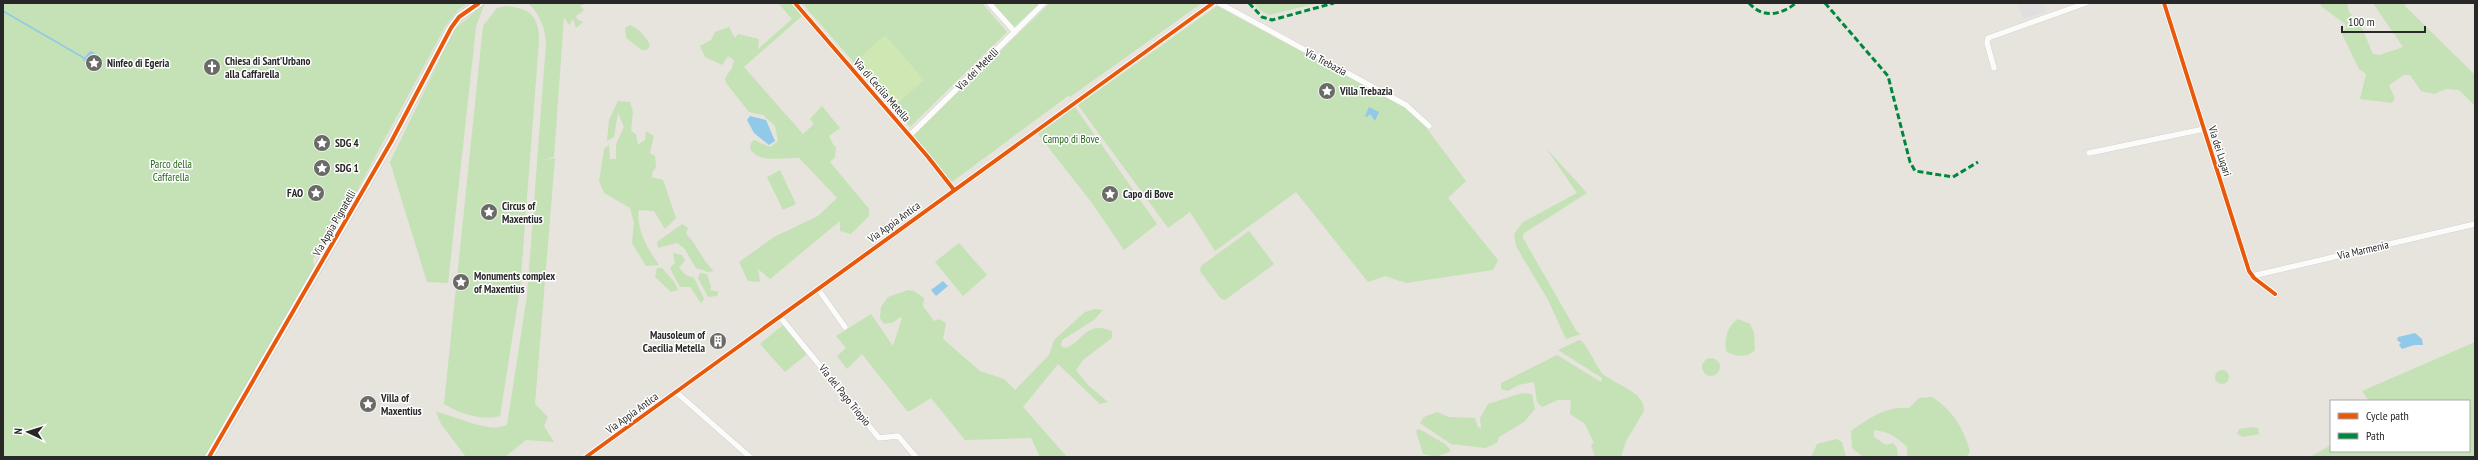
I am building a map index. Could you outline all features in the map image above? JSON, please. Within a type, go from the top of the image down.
[{"type":"main road","name":"Via Appia Pignatelli","points":[[209,457],[391,142],[451,28],[459,17],[479,3]]},
{"type":"street","name":"Via di Cecilia Metella","points":[[795,3],[954,190]]},
{"type":"street","points":[[989,3],[1015,32]]},
{"type":"street","name":"Via dei Metelli","points":[[909,136],[1044,3]]},
{"type":"street","name":"Via Appia Antica","points":[[586,457],[1212,3]]},
{"type":"street","name":"Via Trebazia","points":[[1219,3],[1406,105],[1429,126]]},
{"type":"street","points":[[1994,68],[1987,43],[1988,38],[2086,3]]},
{"type":"street","name":"Via dei Lugari","points":[[2164,3],[2252,276]]},
{"type":"street","points":[[2089,153],[2204,129]]},
{"type":"street","name":"Via Marmenia","points":[[2252,276],[2475,224]]},
{"type":"street","points":[[2252,276],[2275,294]]},
{"type":"street","points":[[818,289],[844,327]]},
{"type":"street","name":"Via del Pago Triopio","points":[[780,317],[879,438],[898,436],[916,457]]},
{"type":"street","points":[[676,392],[750,457]]},
{"type":"shaded area","points":[[2018,3],[2043,3],[2046,12],[2023,19]]},
{"type":"green space","name":"Parco della Caffarella","points":[[3,3],[468,3],[458,10],[446,25],[345,213],[313,259],[314,266],[205,457],[3,457]]},
{"type":"green space","points":[[485,3],[476,27],[448,283],[427,282],[390,162],[454,30]]},
{"type":"green space","points":[[527,3],[587,3],[580,6],[584,10],[576,16],[577,19],[583,22],[576,28],[573,19],[569,25],[564,17],[554,157],[543,160],[555,158],[535,404],[548,417],[544,426],[554,442],[526,440],[505,457],[466,457],[441,424],[436,412],[481,426],[499,427],[507,425],[527,296],[546,43],[545,32],[541,21],[535,11]]},
{"type":"green space","points":[[778,3],[792,3],[803,15],[744,67],[803,134],[814,124],[810,119],[822,106],[840,128],[829,136],[834,146],[836,146],[835,157],[830,162],[869,209],[869,216],[851,234],[840,231],[840,221],[770,279],[758,269],[760,282],[748,281],[739,262],[774,237],[818,216],[837,198],[799,158],[772,159],[760,157],[754,154],[750,149],[751,143],[754,140],[770,147],[778,141],[775,126],[763,115],[749,112],[726,83],[725,78],[732,68],[734,60],[728,56],[722,65],[705,57],[700,46],[711,40],[715,32],[729,27],[735,38],[738,34],[759,39],[758,49],[792,19]]},
{"type":"green space","points":[[802,3],[982,3],[1007,32],[910,127]]},
{"type":"green space","points":[[992,3],[1040,3],[1014,27]]},
{"type":"green space","points":[[1050,3],[1202,3],[1070,97],[1068,96],[952,182],[912,136]]},
{"type":"green space","points":[[1253,3],[1318,3],[1269,15],[1261,11]]},
{"type":"green space","points":[[2320,3],[2347,3],[2349,12],[2361,26],[2373,54],[2380,55],[2403,47],[2373,3],[2406,3],[2405,6],[2475,75],[2475,106],[2459,90],[2446,89],[2434,94],[2421,91],[2410,75],[2404,75],[2389,85],[2395,99],[2392,103],[2360,99],[2366,74],[2359,69],[2342,34],[2346,28],[2345,24],[2321,6]]},
{"type":"green space","points":[[506,6],[527,11],[532,15],[535,19],[539,32],[539,41],[520,289],[500,416],[485,418],[463,413],[444,404],[483,26],[497,8]]},
{"type":"green space","points":[[1217,6],[1405,107],[1425,126],[1466,181],[1448,198],[1498,260],[1493,270],[1406,283],[1385,276],[1368,282],[1296,192],[1215,251],[1190,212],[1168,228],[1078,105]]},
{"type":"green space","points":[[630,25],[647,39],[650,46],[647,50],[642,50],[626,38],[625,28]]},
{"type":"green space","points":[[885,35],[924,80],[897,104],[858,59]]},
{"type":"green space","points":[[618,101],[630,102],[633,112],[631,131],[636,134],[638,145],[645,140],[646,131],[654,136],[650,153],[655,156],[656,167],[652,173],[652,177],[663,180],[676,218],[665,229],[654,211],[639,210],[638,217],[641,231],[647,246],[659,265],[646,266],[632,243],[634,223],[630,208],[604,193],[599,181],[604,149],[609,145],[610,159],[616,159],[616,144],[624,127],[618,113],[614,137],[607,141],[609,120]]},
{"type":"green space","name":"Campo di Bove","points":[[1075,107],[1157,224],[1124,250],[1092,203],[1038,134]]},
{"type":"green space","points":[[1546,148],[1587,193],[1523,234],[1523,238],[1577,332],[1581,334],[1566,339],[1548,300],[1516,246],[1514,234],[1523,222],[1577,193]]},
{"type":"green space","points":[[780,170],[796,204],[783,210],[767,177]]},
{"type":"green space","points":[[682,224],[688,228],[686,234],[694,243],[706,263],[714,271],[708,272],[696,268],[684,248],[677,243],[658,248],[657,242]]},
{"type":"green space","points":[[1249,231],[1274,264],[1225,300],[1221,299],[1200,271],[1201,266]]},
{"type":"green space","points":[[959,243],[987,275],[963,296],[935,262]]},
{"type":"green space","points":[[673,253],[682,255],[685,260],[679,268],[686,275],[694,278],[704,299],[701,303],[690,287],[680,287],[670,268],[675,263]]},
{"type":"green space","points":[[657,268],[662,268],[675,283],[678,290],[671,292],[655,277]]},
{"type":"green space","points":[[700,273],[707,274],[711,286],[710,290],[719,292],[717,296],[708,297],[698,278]]},
{"type":"green space","points":[[908,290],[914,291],[924,298],[923,306],[934,321],[939,319],[946,323],[943,339],[980,371],[1004,379],[1015,390],[1049,355],[1054,340],[1085,312],[1095,309],[1103,310],[1094,320],[1062,340],[1061,346],[1064,348],[1070,346],[1084,334],[1095,328],[1103,328],[1112,331],[1112,338],[1083,360],[1076,370],[1089,386],[1108,402],[1100,404],[1058,364],[1023,407],[1067,457],[1040,457],[1031,438],[965,440],[931,398],[910,411],[907,411],[862,354],[847,369],[837,356],[846,348],[836,336],[871,314],[893,346],[902,318],[900,317],[894,322],[884,324],[880,318],[881,307],[888,297]]},
{"type":"green space","points":[[1738,319],[1750,324],[1754,333],[1755,350],[1752,353],[1741,356],[1726,351],[1725,342],[1731,325]]},
{"type":"green space","points":[[783,325],[807,354],[785,372],[760,344]]},
{"type":"green space","points":[[1579,340],[1585,345],[1604,375],[1635,394],[1643,404],[1644,411],[1626,441],[1621,457],[1595,457],[1591,445],[1594,443],[1585,424],[1570,414],[1571,400],[1558,400],[1542,407],[1537,402],[1534,382],[1518,385],[1508,391],[1501,389],[1501,383],[1557,355],[1601,382],[1602,378],[1558,350]]},
{"type":"green space","points":[[2475,342],[2475,457],[2310,457],[2330,446],[2330,452],[2470,452],[2470,400],[2368,400],[2362,391]]},
{"type":"green space","points":[[1711,358],[1717,361],[1720,367],[1717,373],[1711,376],[1705,373],[1702,367],[1705,361]]},
{"type":"green space","points":[[2222,370],[2227,372],[2229,377],[2227,382],[2222,384],[2217,382],[2215,377],[2217,372]]},
{"type":"green space","points":[[1522,393],[1532,394],[1535,409],[1524,422],[1499,437],[1497,443],[1485,448],[1451,444],[1420,423],[1424,417],[1437,412],[1449,417],[1475,418],[1478,427],[1481,429],[1480,418],[1488,404]]},
{"type":"green space","points":[[1932,397],[1946,408],[1961,427],[1970,452],[1966,457],[1907,457],[1907,447],[1900,440],[1888,434],[1874,430],[1874,437],[1886,445],[1893,443],[1897,448],[1898,457],[1863,457],[1852,448],[1851,431],[1865,422],[1886,411],[1909,408],[1919,398]]},
{"type":"green space","points":[[2253,427],[2258,428],[2259,434],[2243,437],[2237,434],[2239,429]]},
{"type":"green space","points":[[1419,429],[1445,444],[1451,451],[1436,457],[1423,454],[1416,431]]},
{"type":"green space","points":[[1836,439],[1842,442],[1846,457],[1811,457],[1817,444]]},
{"type":"water","points":[[92,51],[100,57],[91,68],[83,60],[89,52]]},
{"type":"water","points":[[1369,107],[1379,112],[1375,121],[1370,114],[1367,117],[1365,116]]},
{"type":"water","points":[[750,116],[766,120],[775,141],[769,145],[754,133],[747,120]]},
{"type":"water","points":[[943,281],[948,286],[936,296],[931,290]]},
{"type":"water","points":[[2415,333],[2422,339],[2423,345],[2414,345],[2402,349],[2399,345],[2401,343],[2397,340],[2398,337]]},
{"type":"waterway","points":[[3,11],[84,58]]},
{"type":"marked path","points":[[1249,3],[1262,17],[1272,20],[1334,3]]},
{"type":"marked path","points":[[1749,3],[1760,11],[1772,14],[1784,10],[1796,3]]},
{"type":"marked path","points":[[1825,3],[1888,76],[1910,162],[1915,171],[1953,177],[1978,162]]},
{"type":"cycle path","points":[[209,457],[391,142],[451,28],[459,17],[479,3]]},
{"type":"cycle path","points":[[795,3],[928,157],[954,190]]},
{"type":"cycle path","points":[[586,457],[1213,3]]},
{"type":"cycle path","points":[[2164,3],[2249,271],[2254,278],[2275,294]]},
{"type":"place","name":"Ninfeo di Egeria","points":[[94,63]]},
{"type":"place","name":"Chiesa di Sant'Urbano alla Caffarella","points":[[212,67]]},
{"type":"place","name":"Villa Trebazia","points":[[1327,91]]},
{"type":"place","name":"SDG 4","points":[[322,143]]},
{"type":"place","name":"SDG 1","points":[[322,168]]},
{"type":"place","name":"FAO","points":[[316,193]]},
{"type":"place","name":"Capo di Bove","points":[[1110,194]]},
{"type":"place","name":"Circus of Maxentius","points":[[489,212]]},
{"type":"place","name":"Monuments complex of Maxentius","points":[[461,282]]},
{"type":"place","name":"Mausoleum of Caecilia Metella","points":[[718,341]]},
{"type":"place","name":"Villa of Maxentius","points":[[368,404]]}]
